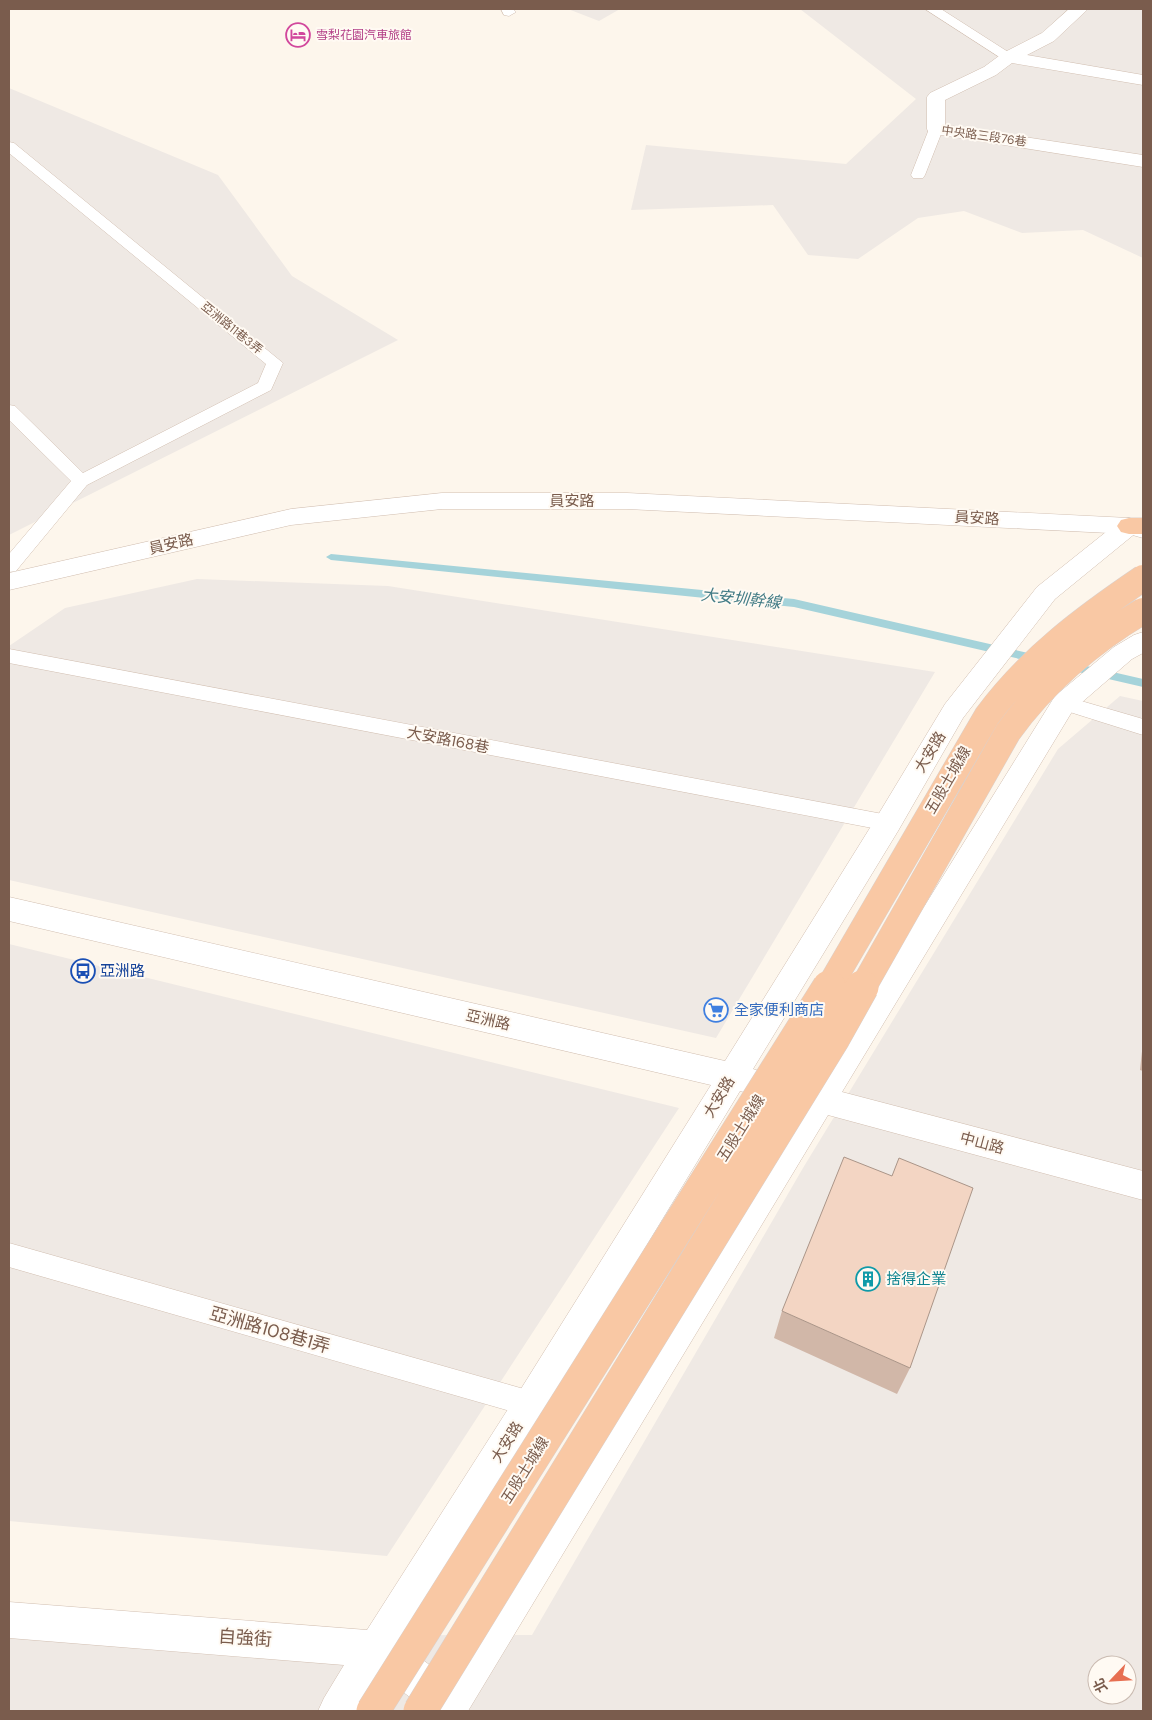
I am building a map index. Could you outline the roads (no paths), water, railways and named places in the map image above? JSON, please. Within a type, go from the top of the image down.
[{"type":"highway","name":"五股土城線","points":[[373,1711],[812,1016],[986,716],[1005,690],[1032,661],[1104,604],[1143,578]]},
{"type":"highway","name":"五股土城線","points":[[445,1710],[1008,732],[1029,701],[1056,672],[1090,645],[1143,611]]},
{"type":"street","name":"中央路三段76巷","points":[[1080,9],[1048,37],[1010,57],[990,71],[936,97],[936,129],[1143,161]]},
{"type":"street","points":[[1010,57],[1143,80]]},
{"type":"street","name":"員安路","points":[[9,582],[292,517],[442,501],[627,501],[1140,526]]},
{"type":"street","name":"大安路","points":[[337,1711],[531,1404],[888,823],[954,711],[1046,593],[1140,526]]},
{"type":"street","points":[[377,1648],[445,1710],[1064,704],[1122,653],[1143,641]]},
{"type":"street","name":"亞洲路","points":[[9,909],[732,1076],[821,1100]]},
{"type":"street","name":"中山路","points":[[821,1100],[1143,1186]]},
{"type":"street","name":"自強街","points":[[11,1625],[377,1648]]},
{"type":"lane","points":[[932,9],[1010,57]]},
{"type":"lane","points":[[918,175],[936,129]]},
{"type":"lane","name":"亞洲路11巷3弄","points":[[9,146],[275,363],[265,386],[81,481]]},
{"type":"lane","points":[[9,410],[81,481],[9,566]]},
{"type":"lane","name":"大安路168巷","points":[[9,656],[888,823]]},
{"type":"lane","points":[[1064,704],[1143,727]]},
{"type":"lane","name":"亞洲路108巷1弄","points":[[9,1255],[531,1404]]},
{"type":"waterway","name":"大安圳幹線","points":[[331,557],[794,603],[1037,659]]},
{"type":"waterway","name":"大安圳幹線","points":[[1069,666],[1143,683]]},
{"type":"place","name":"雪梨花園汽車旅館","points":[[298,35]]},
{"type":"place","name":"亞洲路","points":[[83,971]]},
{"type":"place","name":"全家便利商店","points":[[716,1010]]},
{"type":"place","name":"捨得企業","points":[[868,1279]]}]
